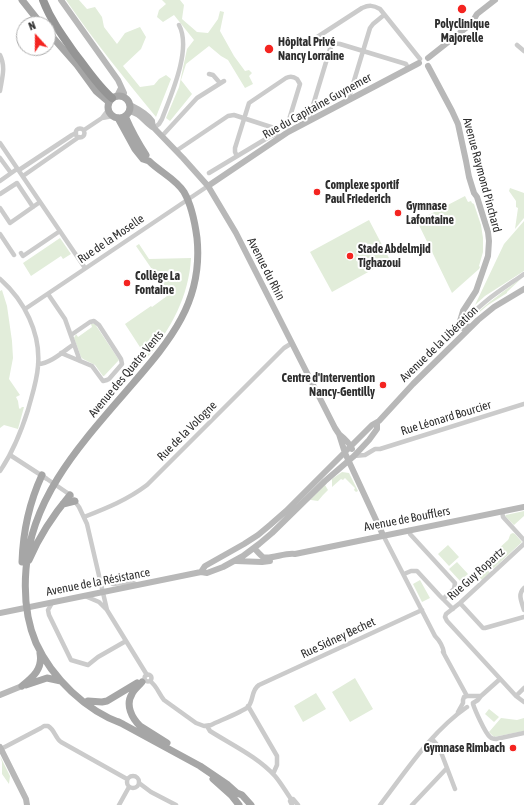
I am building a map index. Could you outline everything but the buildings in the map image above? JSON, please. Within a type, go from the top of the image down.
[{"type":"highway","points":[[43,0],[50,16],[63,37],[104,91],[115,98]]},
{"type":"main road","points":[[22,0],[35,16]]},
{"type":"main road","points":[[61,0],[118,80],[124,93],[115,98],[120,113]]},
{"type":"main road","points":[[428,58],[428,66],[422,67],[419,61],[423,57],[428,58],[471,24],[477,14],[496,0]]},
{"type":"main road","name":"Avenue des Quatre Vents","points":[[56,41],[77,65],[96,91],[115,98],[128,100],[120,113],[149,161],[177,184],[184,193],[191,210],[197,235],[198,252],[196,274],[192,294],[182,320],[150,363],[83,442],[57,479],[36,522],[29,547],[25,579],[26,605],[30,625],[39,648],[48,664],[61,681],[83,701],[111,720],[123,724]]},
{"type":"main road","name":"Rue du Capitaine Guynemer","points":[[205,187],[278,135],[288,132],[311,120],[419,61]]},
{"type":"main road","name":"Avenue Raymond Pinchard","points":[[428,66],[458,124],[469,177],[474,193],[477,197],[488,237],[489,251],[487,262],[475,294],[466,307],[460,321],[466,327]]},
{"type":"main road","name":"Avenue du Rhin","points":[[120,113],[134,112],[139,114],[176,151],[205,187],[236,234],[333,424],[341,436],[351,446]]},
{"type":"main road","name":"Avenue de la Libération","points":[[344,453],[372,425],[377,423],[466,327],[478,320],[494,307],[524,289]]},
{"type":"main road","name":"Avenue de la Libération","points":[[349,462],[377,429],[377,423]]},
{"type":"main road","points":[[341,436],[369,440]]},
{"type":"main road","name":"Avenue du Rhin","points":[[341,436],[344,453]]},
{"type":"main road","points":[[351,446],[354,456],[353,470]]},
{"type":"main road","points":[[344,453],[383,535]]},
{"type":"main road","name":"Avenue de la Résistance","points":[[201,572],[205,566],[236,550],[258,535],[286,511],[344,453]]},
{"type":"main road","name":"Avenue de la Résistance","points":[[0,613],[201,572],[207,573],[257,549],[324,481],[349,462]]},
{"type":"main road","points":[[25,579],[22,566],[22,553],[27,518],[35,489],[44,477]]},
{"type":"main road","points":[[26,567],[42,535],[70,496]]},
{"type":"main road","name":"Avenue de Boufflers","points":[[234,561],[268,561],[383,535],[524,507]]},
{"type":"main road","points":[[257,549],[260,538],[258,535]]},
{"type":"main road","name":"Avenue de Boufflers","points":[[236,550],[247,548],[257,549],[261,556],[265,558],[291,553],[295,554]]},
{"type":"main road","name":"Avenue des Quatre Vents","points":[[26,605],[37,635],[49,658],[66,680],[88,701],[123,724],[204,768],[228,785],[247,805]]},
{"type":"main road","points":[[22,686],[32,678],[39,667],[39,648]]},
{"type":"main road","points":[[1,695],[47,678],[61,681]]},
{"type":"main road","points":[[88,701],[106,701],[146,680]]},
{"type":"main road","points":[[146,680],[131,695],[129,703],[130,712],[143,729],[183,752],[192,761]]},
{"type":"main road","points":[[1,748],[26,802],[31,805]]},
{"type":"main road","points":[[204,768],[239,805]]},
{"type":"main road","name":"Avenue des Quatre Vents","points":[[237,793],[242,795],[251,805]]},
{"type":"street","points":[[308,43],[371,3],[380,9],[419,61]]},
{"type":"street","points":[[351,99],[350,94],[371,26],[384,15]]},
{"type":"street","points":[[154,128],[162,119],[180,67],[184,38],[179,25]]},
{"type":"street","points":[[311,120],[310,115],[331,47],[335,44],[363,50],[406,64],[408,68]]},
{"type":"street","points":[[517,45],[524,52]]},
{"type":"street","points":[[0,55],[4,68],[0,91]]},
{"type":"street","points":[[162,136],[197,98],[222,82],[213,75],[209,74]]},
{"type":"street","points":[[237,156],[234,152],[248,104],[290,76],[297,79],[300,84],[286,129],[288,132]]},
{"type":"street","points":[[77,135],[76,130],[84,130],[102,118],[120,113]]},
{"type":"street","points":[[176,151],[228,116],[234,115],[274,128],[276,130],[278,135],[269,137],[209,173]]},
{"type":"street","points":[[0,181],[72,134],[82,137],[84,136],[84,130]]},
{"type":"street","points":[[23,176],[77,135]]},
{"type":"street","points":[[0,143],[85,268]]},
{"type":"street","points":[[0,158],[11,174]]},
{"type":"street","points":[[0,194],[17,183],[33,207]]},
{"type":"street","name":"Rue de la Moselle","points":[[25,309],[205,187]]},
{"type":"street","points":[[0,208],[10,223],[40,202]]},
{"type":"street","points":[[21,253],[23,256],[60,231]]},
{"type":"street","points":[[0,236],[14,254]]},
{"type":"street","points":[[466,327],[468,318],[487,301],[524,274]]},
{"type":"street","points":[[0,279],[25,309],[38,347],[36,384],[30,404],[22,430],[10,456],[0,471]]},
{"type":"street","points":[[48,294],[65,319],[80,361]]},
{"type":"street","points":[[61,353],[92,366],[103,381],[109,379],[122,364],[122,360],[99,325],[93,321],[71,335]]},
{"type":"street","name":"Rue de la Vologne","points":[[84,517],[119,503],[147,484],[284,348],[292,343]]},
{"type":"street","points":[[38,364],[49,361],[74,344]]},
{"type":"street","name":"Rue Léonard Bourcier","points":[[354,456],[365,455],[375,449],[380,449],[524,404]]},
{"type":"street","points":[[369,440],[375,449]]},
{"type":"street","points":[[10,456],[44,477],[70,496],[79,507],[89,532],[108,610],[146,680],[154,684],[164,700],[201,726],[207,726],[248,706],[277,756],[278,761],[273,774]]},
{"type":"street","points":[[502,511],[503,517],[524,540]]},
{"type":"street","points":[[409,530],[410,534],[455,583],[454,589],[442,597]]},
{"type":"street","points":[[383,535],[435,636],[443,647],[444,653],[469,696],[473,700],[471,705]]},
{"type":"street","name":"Rue Guy Ropartz","points":[[500,679],[445,619],[445,615],[524,544]]},
{"type":"street","points":[[404,574],[411,571],[418,571],[453,609]]},
{"type":"street","points":[[100,579],[113,584],[131,582],[140,585]]},
{"type":"street","points":[[524,588],[520,592],[520,596],[524,610]]},
{"type":"street","points":[[85,596],[99,602],[108,610]]},
{"type":"street","points":[[50,603],[48,610],[49,615],[70,659],[86,665],[90,664],[98,657],[126,641]]},
{"type":"street","points":[[460,603],[483,628],[524,617]]},
{"type":"street","name":"Rue Sidney Bechet","points":[[248,706],[255,688],[262,684],[422,610]]},
{"type":"street","points":[[380,805],[424,747],[457,714],[478,700],[500,679],[516,696],[524,702]]},
{"type":"street","points":[[516,696],[524,688]]},
{"type":"street","points":[[457,714],[464,698],[469,696],[481,696]]},
{"type":"street","points":[[463,703],[465,706],[471,705]]},
{"type":"street","points":[[471,705],[488,735],[492,739],[524,733]]},
{"type":"street","points":[[1,748],[44,726],[48,726],[53,730],[58,740],[127,779]]},
{"type":"street","points":[[207,726],[210,731],[252,757],[273,774],[291,800],[292,805]]},
{"type":"street","points":[[432,739],[439,747],[455,789]]},
{"type":"street","points":[[412,805],[447,768]]},
{"type":"street","points":[[127,779],[131,776],[138,778],[139,783],[151,792],[176,805]]},
{"type":"street","points":[[127,779],[126,783],[129,787]]},
{"type":"street","points":[[129,787],[135,788],[139,783]]},
{"type":"street","points":[[119,805],[129,787]]},
{"type":"street","points":[[291,800],[293,799],[298,805]]},
{"type":"green space","points":[[66,0],[79,0],[87,9],[95,7],[102,17],[104,27],[117,44],[125,33],[140,27],[146,37],[141,49],[123,66],[140,87],[154,85],[159,79],[166,75],[171,79],[156,117],[121,74]]},
{"type":"green space","points":[[162,0],[180,0],[184,5],[182,19],[197,32],[208,33],[218,19],[220,11],[224,12],[220,31],[234,56],[245,71],[249,70],[252,73],[249,76],[253,84],[245,88],[228,60],[209,46],[186,64],[181,80],[192,94],[170,121],[166,118],[179,87],[187,49],[194,40],[174,15],[163,22],[157,17],[159,10],[166,4]]},
{"type":"green space","points":[[510,188],[524,193],[524,218],[515,229],[518,208],[516,207],[516,201],[509,191]]},
{"type":"green space","points":[[465,196],[468,202],[471,201],[474,204],[481,225],[483,252],[479,269],[452,293],[417,221]]},
{"type":"green space","name":"Stade Abdelmjid Tighazoui","points":[[369,220],[390,260],[332,292],[310,252]]},
{"type":"green space","points":[[524,221],[524,271],[485,296],[475,305],[504,244]]},
{"type":"green space","points":[[60,238],[71,254],[63,259],[61,256],[31,276],[23,263]]},
{"type":"green space","points":[[139,244],[149,259],[191,258],[190,272],[183,299],[171,324],[147,358],[125,324],[167,296],[156,280],[158,278],[136,246]]},
{"type":"green space","points":[[524,276],[507,293],[488,305],[470,320],[489,302]]},
{"type":"green space","points":[[2,290],[7,306],[12,341],[13,358],[9,379],[20,395],[16,397],[19,408],[24,407],[18,429],[4,425],[0,428],[0,291]]},
{"type":"green space","points":[[91,324],[95,324],[119,360],[104,376],[95,365],[81,357],[74,338],[76,334],[78,337],[92,327]]},
{"type":"green space","points":[[342,472],[349,473],[358,491],[356,492],[354,490],[355,488],[345,478],[343,480],[341,479],[332,487],[332,479]]},
{"type":"green space","points":[[325,485],[328,490],[318,501],[310,500]]},
{"type":"green space","points":[[524,511],[524,516],[514,525],[505,516],[506,515]]},
{"type":"green space","points":[[513,533],[522,542],[493,569],[485,561],[508,540],[510,535]]},
{"type":"green space","points":[[448,545],[459,557],[449,566],[438,554]]},
{"type":"green space","points":[[457,562],[468,574],[460,581],[449,569]]},
{"type":"green space","points":[[485,567],[490,573],[482,580],[475,572],[480,568],[482,570]]},
{"type":"green space","points":[[420,580],[430,598],[422,602],[413,584]]},
{"type":"green space","points":[[355,678],[373,709],[350,722],[332,692]]},
{"type":"green space","points":[[316,693],[326,709],[303,722],[294,706]]},
{"type":"green space","points":[[489,709],[499,717],[494,722],[485,714]]},
{"type":"green space","points":[[501,718],[517,720],[524,718],[524,731],[494,737],[489,732]]},
{"type":"green space","points":[[0,756],[10,776],[9,784],[2,774],[2,762]]},
{"type":"place","name":"Polyclinique Majorelle","points":[[462,9]]},
{"type":"place","name":"Hôpital Privé Nancy Lorraine","points":[[269,49]]},
{"type":"place","name":"Complexe sportif Paul Friederich","points":[[317,192]]},
{"type":"place","name":"Gymnase Lafontaine","points":[[398,213]]},
{"type":"place","name":"Stade Abdelmjid Tighazoui","points":[[350,256]]},
{"type":"place","name":"Collège La Fontaine","points":[[127,283]]},
{"type":"place","name":"Centre d'Intervention Nancy-Gentilly","points":[[383,385]]},
{"type":"place","name":"Gymnase Rimbach","points":[[513,748]]}]
